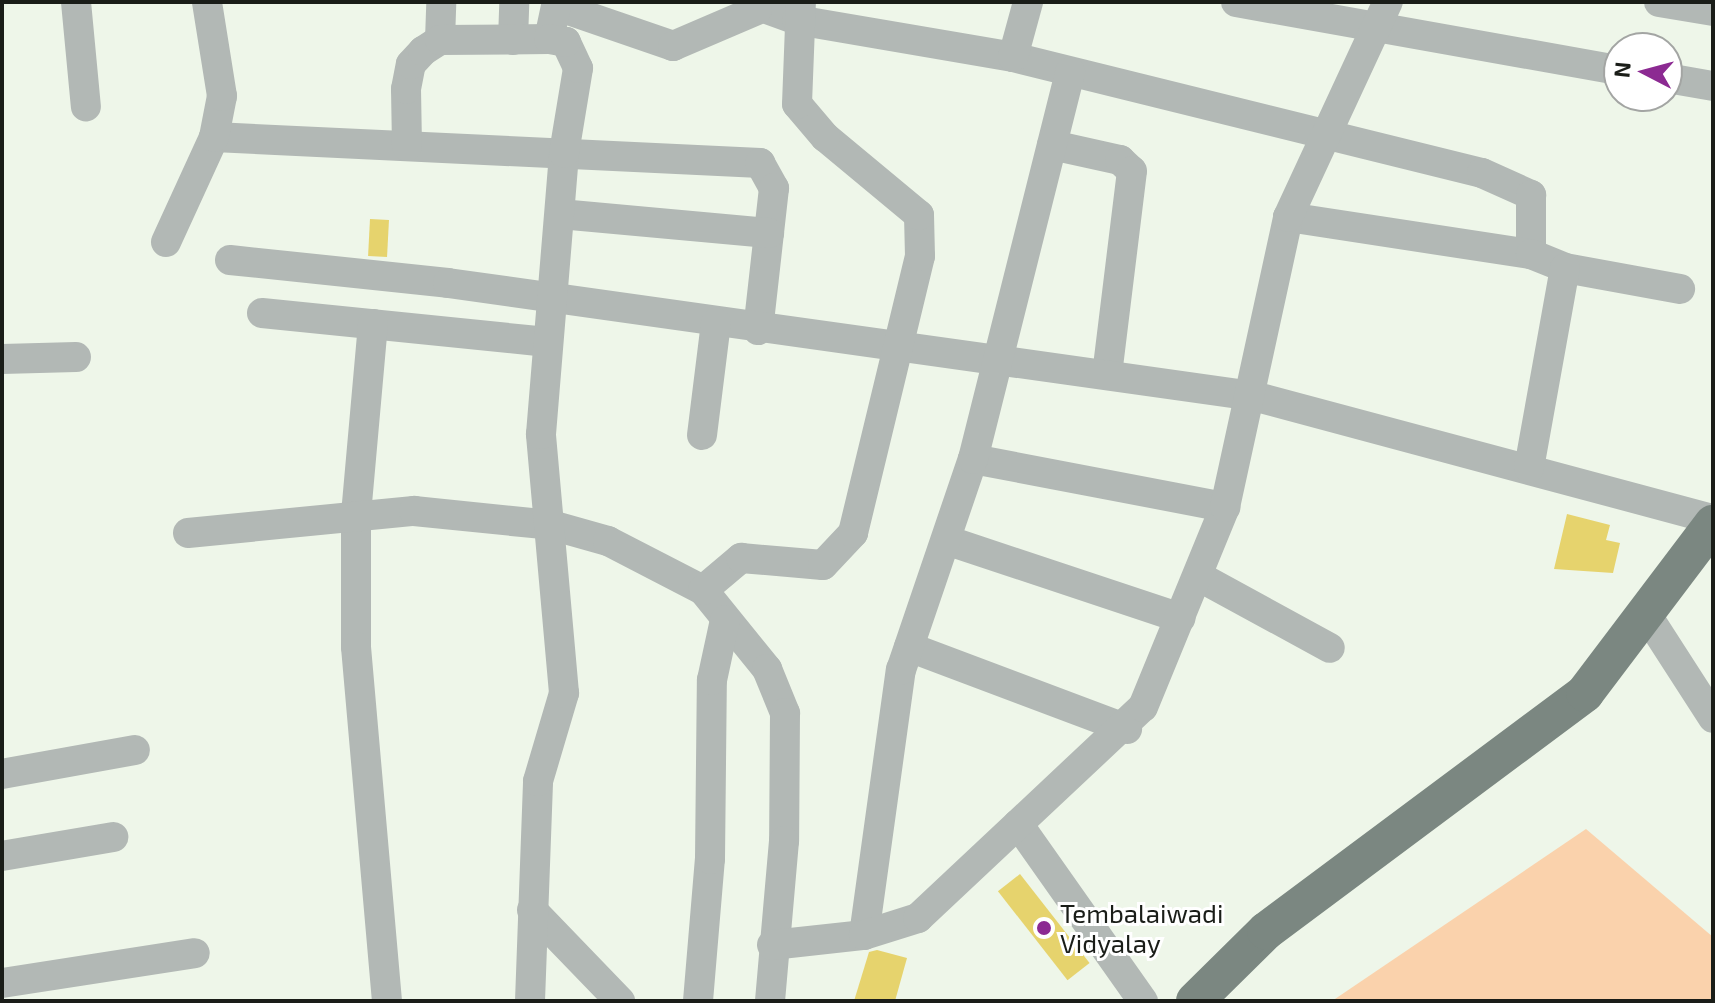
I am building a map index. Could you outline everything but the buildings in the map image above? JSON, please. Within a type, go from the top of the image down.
[{"type":"main road","points":[[1195,1001],[1266,931],[1539,734],[1585,693],[1648,617],[1713,522]]},
{"type":"street","points":[[76,2],[86,107]]},
{"type":"street","points":[[166,242],[214,137],[222,96],[207,2]]},
{"type":"street","points":[[440,40],[441,2]]},
{"type":"street","points":[[513,40],[514,2]]},
{"type":"street","points":[[1013,57],[1028,2]]},
{"type":"street","points":[[1236,2],[1377,30],[1603,67]]},
{"type":"street","points":[[772,945],[864,935],[918,918],[1018,824],[1127,729],[1181,618],[1225,507],[1253,396],[1266,296],[1288,217],[1388,2]]},
{"type":"street","points":[[1659,2],[1713,11]]},
{"type":"street","points":[[549,39],[557,4],[673,46],[752,6],[799,11],[1013,57],[1514,183],[1531,195],[1531,254]]},
{"type":"street","points":[[703,590],[741,558],[823,565],[853,533],[920,256],[919,215],[825,137],[797,104],[799,11]]},
{"type":"street","points":[[407,146],[411,64],[440,40],[549,39],[566,42],[578,68],[564,153],[541,434],[564,693],[538,781],[530,1001]]},
{"type":"street","points":[[864,935],[884,751],[909,647],[949,541],[973,459],[1070,72]]},
{"type":"street","points":[[1683,81],[1713,86]]},
{"type":"street","points":[[214,137],[760,163],[774,188],[758,330]]},
{"type":"street","points":[[1052,145],[1120,160],[1132,171],[1107,374]]},
{"type":"street","points":[[560,214],[769,233]]},
{"type":"street","points":[[1288,217],[1531,254],[1565,268],[1680,289]]},
{"type":"street","points":[[230,260],[554,299],[898,349],[999,358],[1253,396],[1529,468],[1713,522]]},
{"type":"street","points":[[1529,468],[1565,268]]},
{"type":"street","points":[[262,313],[548,342]]},
{"type":"street","points":[[702,435],[716,323]]},
{"type":"street","points":[[373,324],[356,516],[362,768],[387,1001]]},
{"type":"street","points":[[2,359],[76,357]]},
{"type":"street","points":[[973,459],[1225,507]]},
{"type":"street","points":[[188,533],[414,511],[551,525],[608,541],[703,590],[767,669],[785,713],[784,841],[772,945],[770,1001]]},
{"type":"street","points":[[949,541],[1181,618]]},
{"type":"street","points":[[1198,576],[1330,648]]},
{"type":"street","points":[[1648,617],[1713,718]]},
{"type":"street","points":[[698,1001],[710,859],[712,680],[725,620]]},
{"type":"street","points":[[909,647],[1127,729]]},
{"type":"street","points":[[2,774],[135,750]]},
{"type":"street","points":[[1018,824],[1143,1001]]},
{"type":"street","points":[[2,856],[113,837]]},
{"type":"street","points":[[532,910],[620,1001]]},
{"type":"street","points":[[2,983],[195,953]]},
{"type":"shaded area","points":[[1586,829],[1713,937],[1713,1001],[1332,1001]]},
{"type":"place","name":"Tembalaiwadi Vidyalay","points":[[1044,928]]}]
